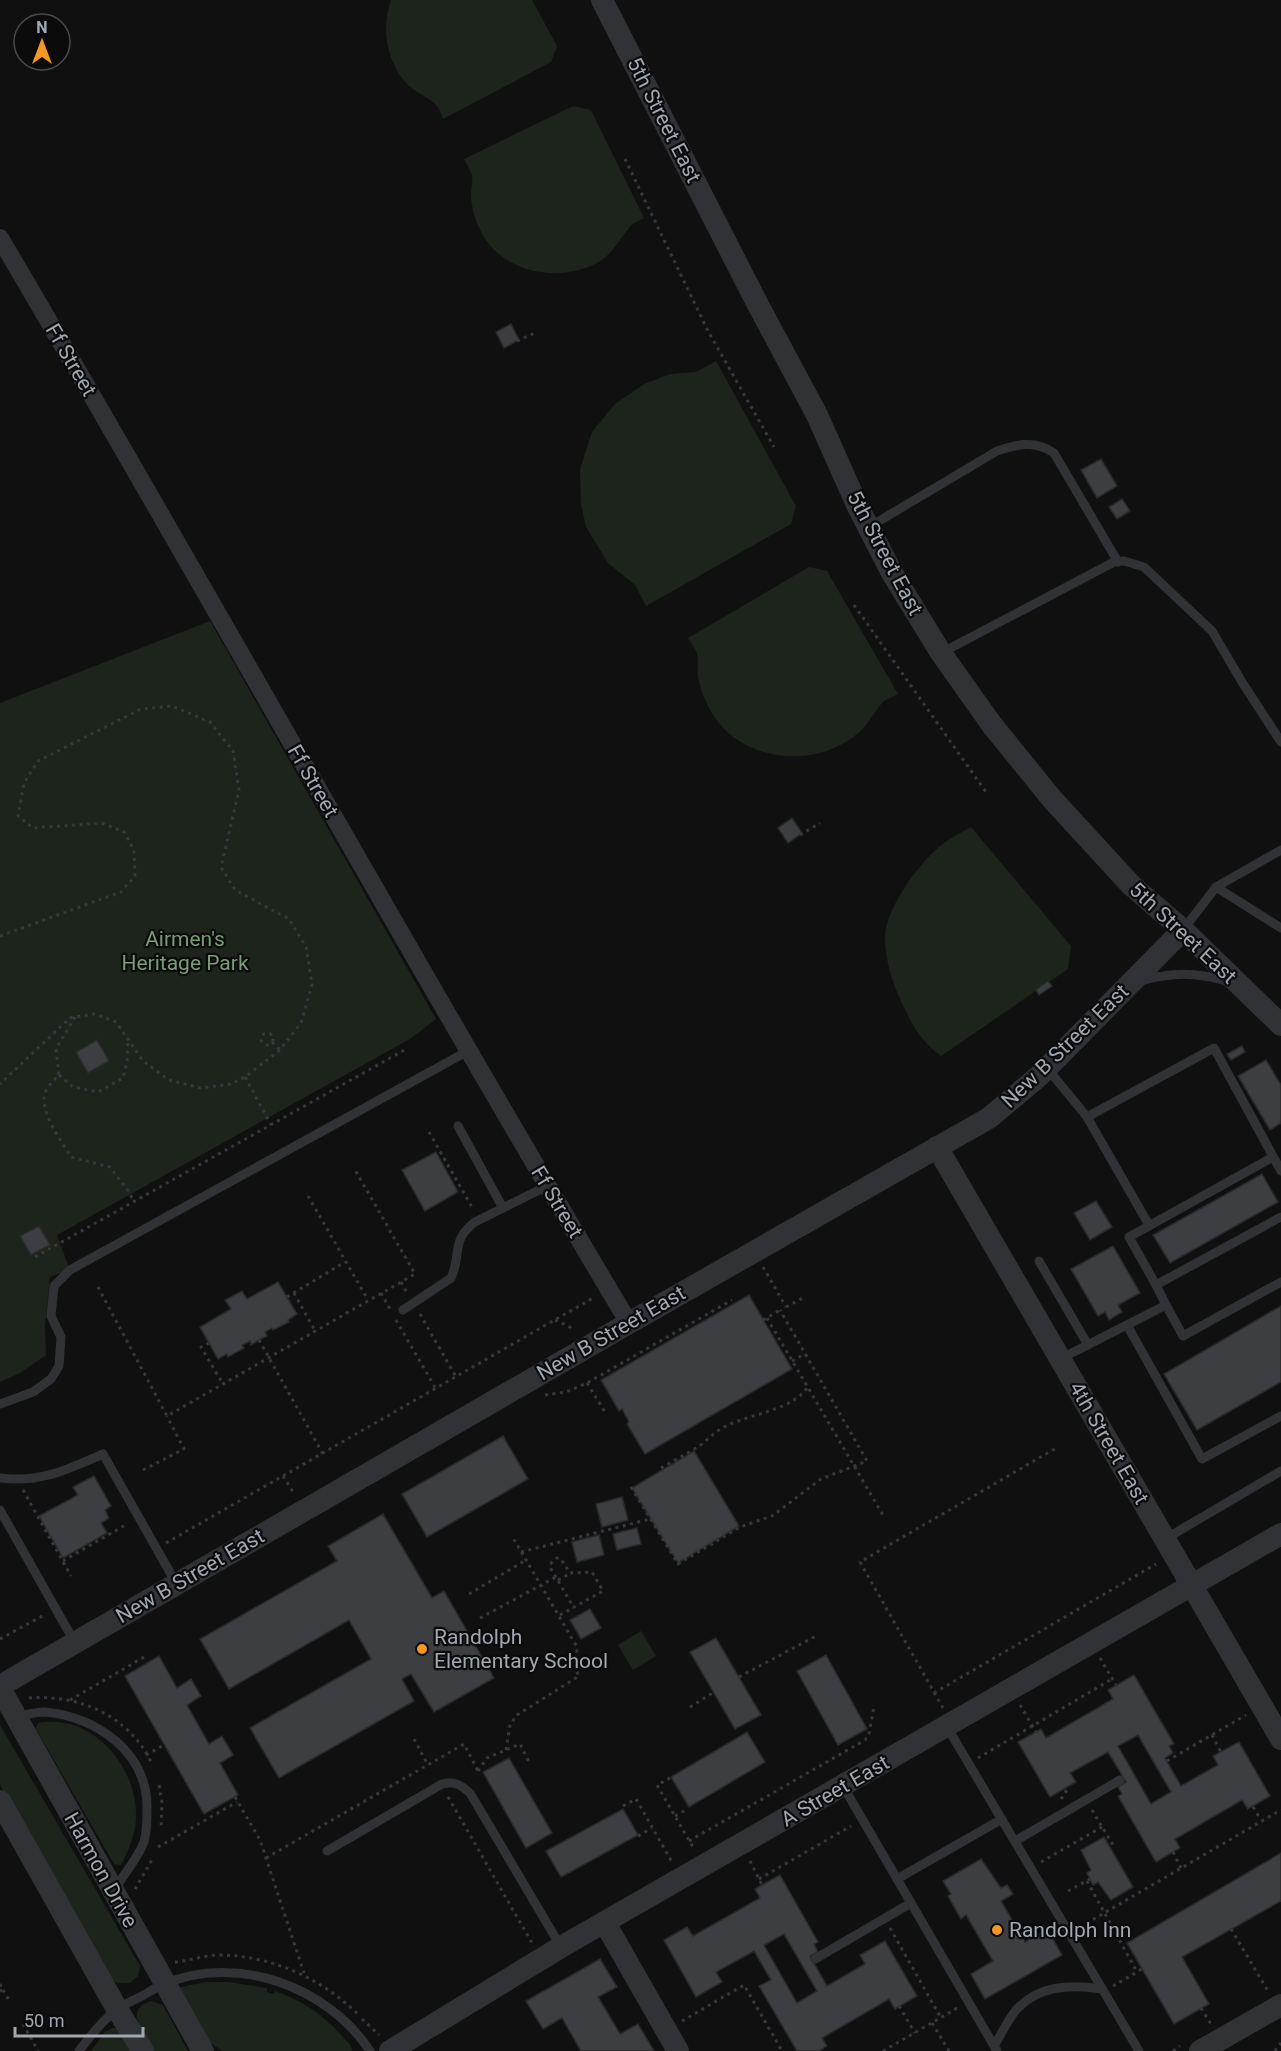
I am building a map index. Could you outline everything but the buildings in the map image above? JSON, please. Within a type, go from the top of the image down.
[{"type":"street","name":"5th Street East","points":[[602,0],[817,415],[868,527],[892,573],[941,653],[992,725],[1052,799],[1131,885],[1183,930],[1281,1025]]},
{"type":"street","name":"Ff Street","points":[[0,238],[468,1051],[629,1323]]},
{"type":"street","name":"New B Street East","points":[[0,1687],[754,1251],[989,1118],[1047,1068],[1183,930]]},
{"type":"street","name":"4th Street East","points":[[938,1148],[1281,1739]]},
{"type":"street","name":"A Street East","points":[[386,2044],[558,1943],[605,1923],[1281,1534]]},
{"type":"street","name":"Harmon Drive","points":[[0,1687],[19,1707],[124,1891],[164,1983],[203,2051]]},
{"type":"street","points":[[0,1801],[143,2051]]},
{"type":"street","points":[[605,1923],[678,2051]]},
{"type":"street","points":[[1200,2051],[1276,2000]]},
{"type":"lane","points":[[868,527],[998,452],[1016,445],[1044,446],[1054,453],[1119,561]]},
{"type":"lane","points":[[941,653],[1106,566],[1119,561],[1134,563],[1144,567],[1212,631],[1281,742]]},
{"type":"lane","points":[[1183,930],[1216,887],[1281,850]]},
{"type":"lane","points":[[1216,887],[1281,928]]},
{"type":"lane","points":[[1129,984],[1163,974],[1184,973],[1240,985]]},
{"type":"lane","points":[[1088,1117],[1214,1048],[1281,1171]]},
{"type":"lane","points":[[0,1404],[33,1392],[51,1379],[59,1366],[61,1337],[51,1316],[54,1286],[70,1270],[468,1051]]},
{"type":"lane","points":[[1047,1068],[1088,1117],[1149,1225]]},
{"type":"lane","points":[[458,1126],[503,1208]]},
{"type":"lane","points":[[1273,1156],[1129,1237],[1183,1336],[1281,1282]]},
{"type":"lane","points":[[403,1310],[451,1278],[457,1245],[468,1228],[547,1186]]},
{"type":"lane","points":[[1156,1285],[1281,1217]]},
{"type":"lane","points":[[1039,1261],[1088,1345]]},
{"type":"lane","points":[[1060,1359],[1166,1305]]},
{"type":"lane","points":[[1127,1325],[1202,1459],[1281,1416]]},
{"type":"lane","points":[[0,1478],[18,1480],[52,1476],[103,1454],[177,1584]]},
{"type":"lane","points":[[1169,1546],[1281,1471]]},
{"type":"lane","points":[[0,1510],[75,1643]]},
{"type":"lane","points":[[19,1707],[73,1717],[93,1725],[110,1735],[128,1752],[141,1773],[147,1798],[143,1843],[124,1891]]},
{"type":"lane","points":[[950,1725],[969,1763],[1139,2051]]},
{"type":"lane","points":[[1015,1841],[1120,1780]]},
{"type":"lane","points":[[327,1851],[442,1784],[450,1782],[460,1784],[471,1793],[558,1943]]},
{"type":"lane","points":[[843,1786],[996,2049]]},
{"type":"lane","points":[[897,1879],[1002,1819]]},
{"type":"lane","points":[[815,1959],[911,1903]]},
{"type":"lane","points":[[79,2051],[93,2032],[117,2009],[164,1983],[197,1976],[230,1973],[274,1980],[294,1988],[332,2010],[349,2025],[370,2051]]},
{"type":"lane","points":[[996,2049],[1016,2010],[1034,1995],[1052,1989],[1078,1985],[1102,1989]]},
{"type":"path","points":[[625,159],[708,331],[774,447]]},
{"type":"path","points":[[517,341],[535,333]]},
{"type":"path","points":[[854,605],[986,792]]},
{"type":"path","points":[[0,936],[121,892],[135,876],[134,850],[124,832],[102,823],[33,828],[18,816],[24,783],[38,761],[141,709],[172,706],[210,722],[233,751],[239,790],[221,867],[235,890],[289,919],[306,947],[312,984],[301,1023],[280,1050],[231,1084],[201,1088],[169,1080],[143,1061],[116,1022],[94,1014],[70,1018],[0,1084]]},
{"type":"path","points":[[800,835],[820,823]]},
{"type":"path","points":[[75,1017],[56,1049],[59,1075],[74,1087],[98,1092],[123,1078],[127,1062],[128,1040]]},
{"type":"path","points":[[272,1042],[267,1045],[263,1044],[260,1039],[262,1035],[268,1033],[271,1035],[272,1042],[280,1050]]},
{"type":"path","points":[[35,1257],[408,1048]]},
{"type":"path","points":[[59,1075],[50,1085],[44,1098],[49,1119],[71,1156],[110,1167],[134,1202]]},
{"type":"path","points":[[244,1077],[271,1125]]},
{"type":"path","points":[[429,1132],[480,1220]]},
{"type":"path","points":[[167,1416],[415,1274],[355,1170]]},
{"type":"path","points":[[308,1197],[368,1300]]},
{"type":"path","points":[[754,1251],[786,1307]]},
{"type":"path","points":[[287,1297],[345,1262]]},
{"type":"path","points":[[400,1282],[456,1377]]},
{"type":"path","points":[[99,1287],[184,1449],[143,1470]]},
{"type":"path","points":[[294,1293],[315,1331]]},
{"type":"path","points":[[381,1293],[436,1389]]},
{"type":"path","points":[[805,1297],[765,1319],[883,1515]]},
{"type":"path","points":[[156,1549],[593,1298]]},
{"type":"path","points":[[542,1395],[566,1392],[587,1383],[732,1300]]},
{"type":"path","points":[[631,1487],[678,1564],[740,1527],[772,1516],[821,1479],[867,1461],[780,1310]]},
{"type":"path","points":[[259,1340],[323,1454]]},
{"type":"path","points":[[209,1342],[201,1347],[223,1384]]},
{"type":"path","points":[[792,1361],[805,1354]]},
{"type":"path","points":[[587,1383],[605,1412]]},
{"type":"path","points":[[661,1468],[694,1449],[723,1428],[785,1405],[803,1392],[807,1386]]},
{"type":"path","points":[[950,1725],[934,1692],[860,1562],[1058,1447]]},
{"type":"path","points":[[18,1480],[71,1576]]},
{"type":"path","points":[[521,1552],[650,1519]]},
{"type":"path","points":[[63,1561],[126,1524]]},
{"type":"path","points":[[506,1750],[510,1725],[517,1716],[579,1676],[576,1670],[577,1647],[512,1536]]},
{"type":"path","points":[[934,1692],[1169,1546]]},
{"type":"path","points":[[570,1573],[561,1559],[557,1557],[550,1564],[574,1608]]},
{"type":"path","points":[[470,1594],[526,1560]]},
{"type":"path","points":[[480,1618],[541,1585],[570,1573],[592,1572],[603,1591],[559,1616]]},
{"type":"path","points":[[0,1639],[55,1608]]},
{"type":"path","points":[[739,1677],[818,1635]]},
{"type":"path","points":[[1091,1643],[1116,1685]]},
{"type":"path","points":[[19,1707],[70,1700],[146,1656]]},
{"type":"path","points":[[969,1763],[1112,1679]]},
{"type":"path","points":[[1011,1689],[1036,1732]]},
{"type":"path","points":[[690,1707],[714,1692]]},
{"type":"path","points":[[70,1700],[93,1707],[119,1724],[133,1736],[154,1769]]},
{"type":"path","points":[[689,1841],[865,1740],[869,1734],[874,1706]]},
{"type":"path","points":[[1167,1761],[1262,1706]]},
{"type":"path","points":[[1212,1735],[1221,1752]]},
{"type":"path","points":[[414,1739],[428,1765]]},
{"type":"path","points":[[266,1858],[464,1744],[478,1770],[487,1758],[520,1744],[529,1762]]},
{"type":"path","points":[[146,1755],[164,1745]]},
{"type":"path","points":[[157,1778],[162,1802],[161,1832]]},
{"type":"path","points":[[670,1778],[657,1785],[698,1856]]},
{"type":"path","points":[[235,1797],[260,1840],[305,1974]]},
{"type":"path","points":[[448,1797],[536,1949],[558,1943]]},
{"type":"path","points":[[623,1806],[636,1799],[676,1869]]},
{"type":"path","points":[[1086,1800],[1113,1845]]},
{"type":"path","points":[[158,1847],[238,1801]]},
{"type":"path","points":[[1253,1807],[1262,1821]]},
{"type":"path","points":[[675,1816],[688,1809]]},
{"type":"path","points":[[1069,1933],[1281,1810]]},
{"type":"path","points":[[759,1879],[862,1819]]},
{"type":"path","points":[[638,1836],[652,1827]]},
{"type":"path","points":[[1031,1868],[1102,1827]]},
{"type":"path","points":[[124,1891],[148,1869],[158,1847],[159,1839]]},
{"type":"path","points":[[740,1845],[762,1885]]},
{"type":"path","points":[[1173,1852],[1182,1868]]},
{"type":"path","points":[[1068,1891],[1088,1880],[1137,1972]]},
{"type":"path","points":[[884,1918],[941,2018]]},
{"type":"path","points":[[1231,1929],[1276,2000]]},
{"type":"path","points":[[169,1953],[175,1963],[195,1957],[219,1955],[265,1961],[305,1974],[340,1996],[386,2044]]},
{"type":"path","points":[[0,1984],[10,2002]]},
{"type":"path","points":[[666,2031],[744,1985],[782,2051]]},
{"type":"path","points":[[899,2006],[915,2033]]},
{"type":"path","points":[[883,2051],[960,2007]]},
{"type":"path","points":[[1201,2008],[1213,2028]]},
{"type":"path","points":[[932,2023],[949,2051]]},
{"type":"path","points":[[23,2024],[38,2051]]},
{"type":"path","points":[[1275,2051],[1281,2043]]},
{"type":"green space","points":[[391,0],[532,0],[557,46],[551,62],[443,119],[436,105],[407,84],[394,65],[386,33]]},
{"type":"green space","points":[[573,106],[591,110],[644,218],[632,225],[601,261],[579,270],[545,273],[512,263],[487,241],[474,214],[471,198],[472,176],[464,159]]},
{"type":"green space","points":[[716,361],[796,506],[791,524],[646,606],[635,585],[608,563],[586,527],[581,504],[580,469],[592,432],[615,404],[644,384],[670,374],[696,372]]},
{"type":"green space","points":[[809,567],[827,571],[898,694],[882,703],[858,734],[834,748],[814,754],[794,756],[774,754],[754,749],[736,739],[721,726],[702,693],[698,677],[697,654],[688,638]]},
{"type":"green space","name":"Airmen's Heritage Park","points":[[210,621],[436,1019],[410,1039],[57,1235],[70,1270],[50,1277],[45,1326],[46,1355],[20,1373],[0,1382],[0,703]]},
{"type":"green space","points":[[971,827],[1071,946],[1068,969],[941,1056],[922,1038],[905,1009],[889,969],[885,935],[887,923],[898,898],[925,860],[944,843]]},
{"type":"green space","points":[[641,1631],[656,1656],[633,1670],[618,1645]]},
{"type":"green space","points":[[58,1722],[76,1726],[93,1735],[108,1747],[120,1762],[129,1779],[136,1816],[133,1835],[121,1865],[114,1864],[36,1729],[38,1723]]},
{"type":"green space","points":[[0,1725],[140,1966],[138,1976],[130,1983],[113,1981],[0,1785]]},
{"type":"green space","points":[[206,1982],[229,1982],[267,1988],[267,1992],[273,1994],[275,1991],[298,2001],[326,2020],[351,2046],[352,2051],[222,2051],[207,2040],[179,1991],[181,1987]]},
{"type":"green space","points":[[151,2001],[163,2005],[188,2051],[154,2051],[141,2030],[137,2016],[142,2005]]},
{"type":"green space","points":[[116,2028],[132,2051],[91,2051],[105,2032]]},
{"type":"place","name":"Randolph Elementary School","points":[[422,1649]]},
{"type":"place","name":"Randolph Inn","points":[[997,1930]]}]
